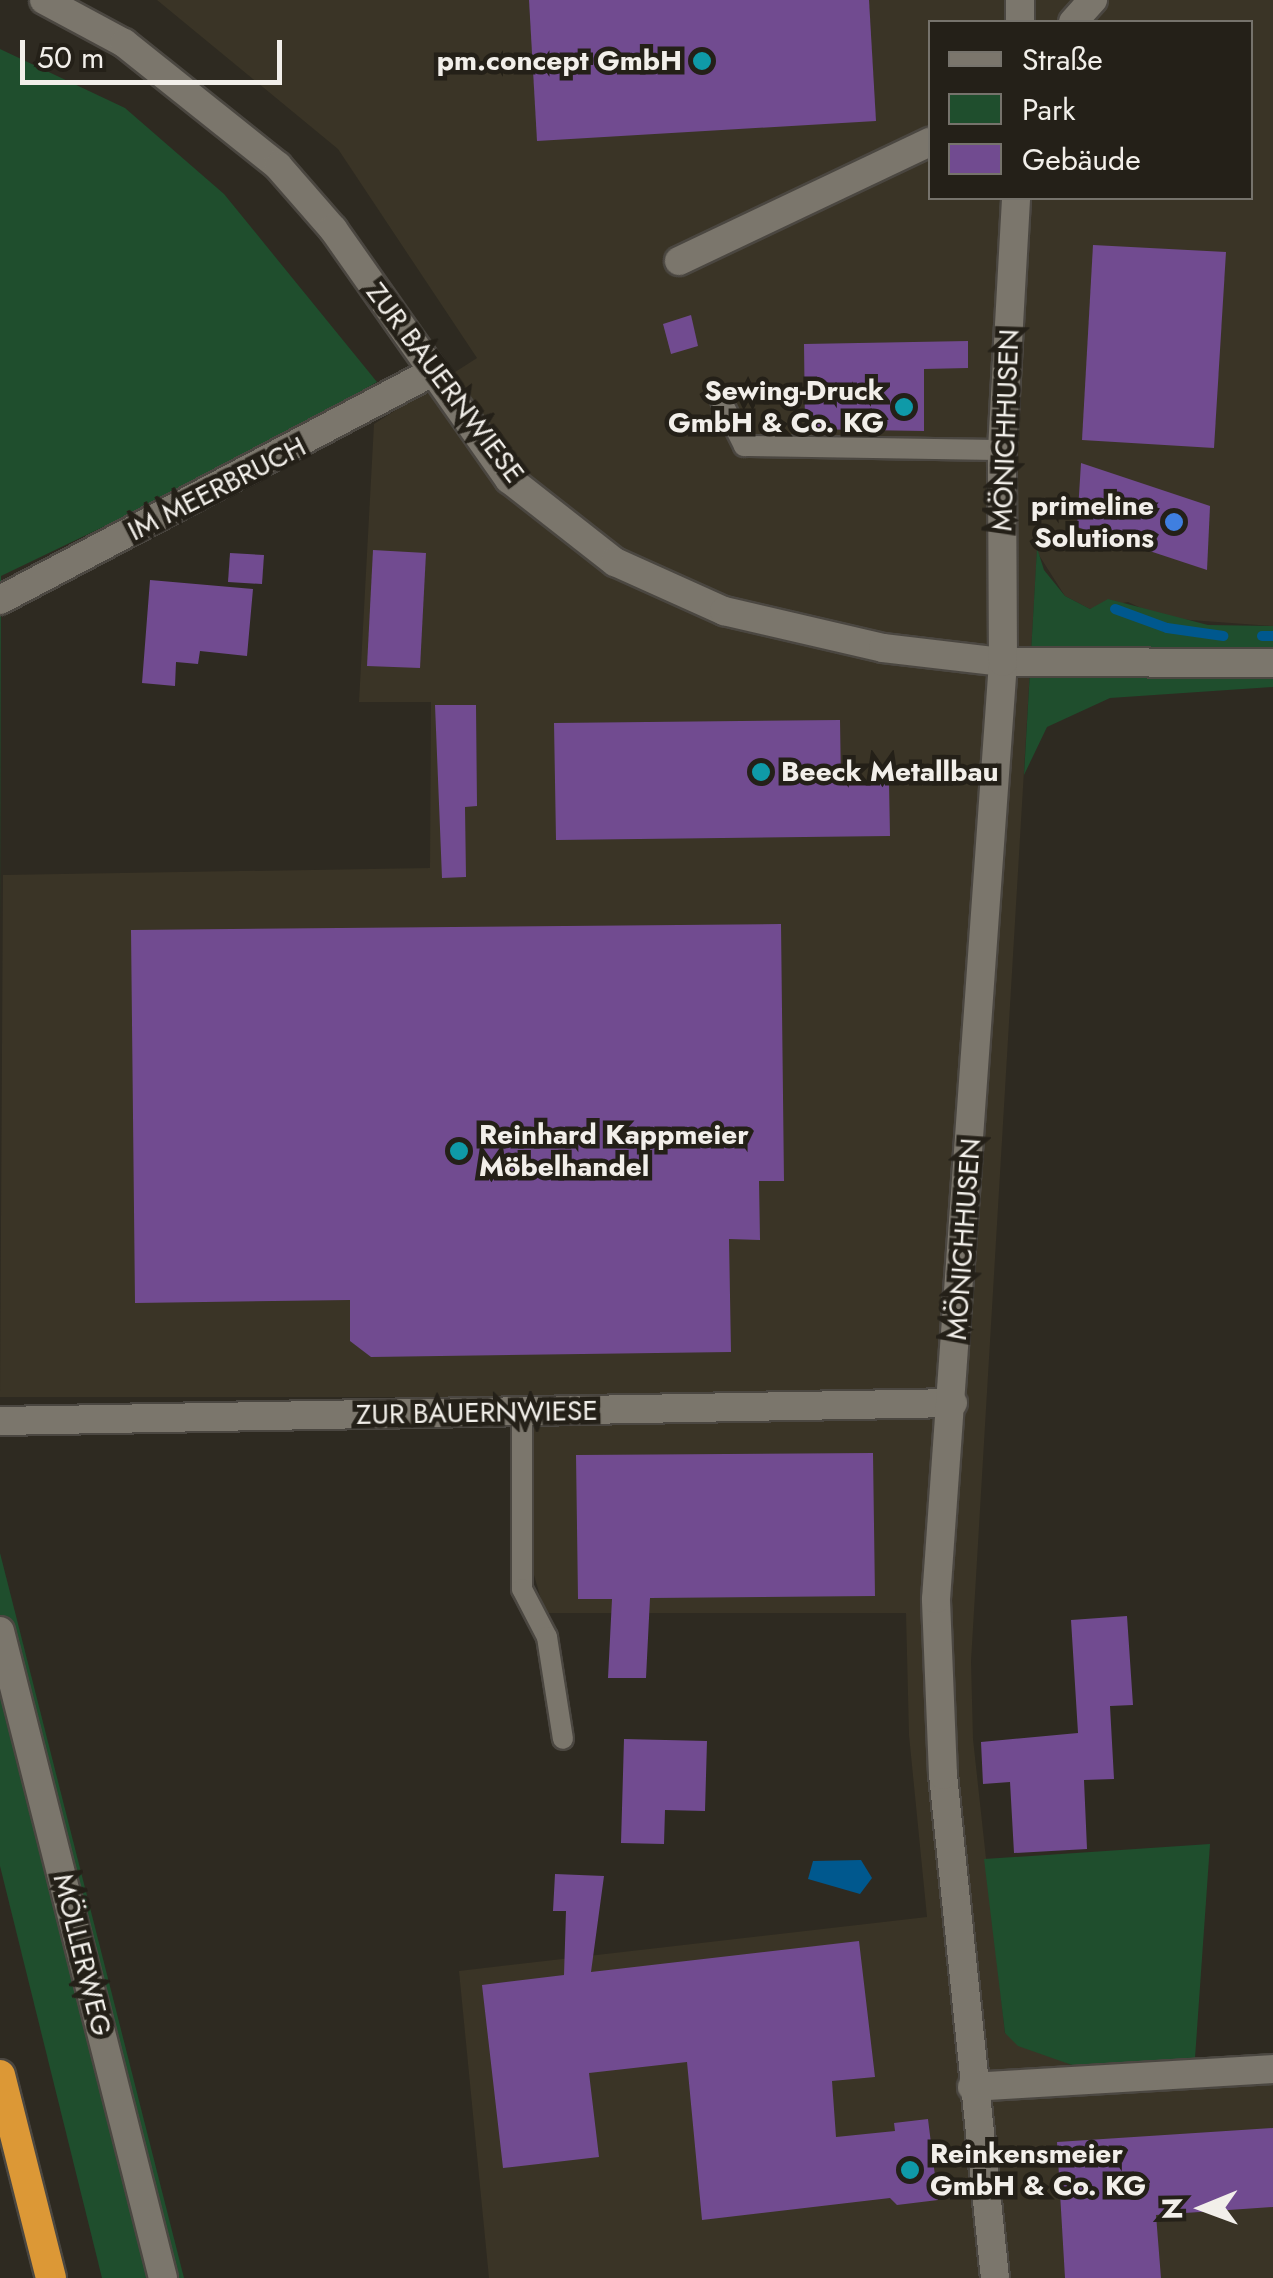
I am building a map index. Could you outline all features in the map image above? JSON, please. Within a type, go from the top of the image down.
[{"type":"highway","points":[[0,2075],[51,2278]]},
{"type":"street","name":"ZUR BAUERNWIESE","points":[[44,0],[124,43],[278,166],[333,229],[509,478],[615,562],[740,615],[883,648],[1002,662],[1273,662]]},
{"type":"street","points":[[1075,20],[1093,0]]},
{"type":"street","points":[[679,261],[928,143]]},
{"type":"street","name":"MÖNICHHUSEN","points":[[995,2278],[972,2087],[943,1775],[936,1599],[953,1403],[1002,662],[1002,450],[1016,200]]},
{"type":"street","name":"IM MEERBRUCH","points":[[0,600],[431,372]]},
{"type":"street","name":"ZUR BAUERNWIESE","points":[[0,1421],[953,1403]]},
{"type":"street","name":"MÖLLERWEG","points":[[0,1631],[163,2278]]},
{"type":"street","points":[[972,2087],[1273,2069]]},
{"type":"lane","points":[[719,396],[744,446],[1002,450]]},
{"type":"lane","points":[[522,1412],[522,1589],[547,1636],[563,1738]]},
{"type":"shaded area","points":[[157,0],[1273,0],[1273,626],[1163,618],[1128,602],[1090,609],[1065,596],[1037,552],[971,1661],[973,1739],[1005,2033],[1072,2065],[1273,2053],[1273,2278],[489,2278],[459,1971],[927,1917],[909,1735],[906,1613],[545,1613],[534,1575],[533,1397],[0,1397],[3,875],[430,868],[431,702],[359,702],[374,424],[477,358],[338,149]]},
{"type":"green space","points":[[0,49],[125,108],[224,194],[377,382],[238,462],[1,576],[0,933]]},
{"type":"green space","points":[[1037,548],[1044,570],[1065,596],[1090,609],[1108,599],[1208,625],[1273,626],[1273,687],[1110,698],[1047,727],[1024,775]]},
{"type":"green space","points":[[0,1553],[184,2278],[102,2278],[0,1866]]},
{"type":"green space","points":[[1210,1844],[1195,2058],[1072,2065],[1018,2046],[1005,2033],[984,1859]]},
{"type":"water","points":[[861,1860],[872,1878],[860,1894],[808,1879],[813,1861]]},
{"type":"building","name":"pm.concept GmbH","points":[[529,0],[869,0],[876,121],[537,141]]},
{"type":"building","points":[[1093,245],[1226,252],[1214,448],[1082,440]]},
{"type":"building","points":[[691,315],[698,346],[671,354],[663,324]]},
{"type":"building","points":[[968,341],[968,368],[924,369],[924,431],[805,429],[804,344]]},
{"type":"building","points":[[1081,463],[1210,506],[1207,570],[1077,527]]},
{"type":"building","points":[[373,550],[426,553],[420,668],[367,666]]},
{"type":"building","points":[[230,553],[264,555],[262,584],[228,582]]},
{"type":"building","points":[[150,580],[253,589],[247,656],[200,651],[198,664],[176,662],[175,686],[142,683]]},
{"type":"building","points":[[435,705],[476,705],[477,806],[465,807],[466,877],[442,878]]},
{"type":"building","name":"Beeck Metallbau","points":[[840,720],[841,783],[889,783],[890,836],[556,840],[554,723]]},
{"type":"building","name":"Reinhard Kappmeier Möbelhandel","points":[[781,924],[784,1181],[759,1181],[760,1240],[729,1239],[731,1352],[371,1357],[350,1341],[350,1300],[135,1303],[131,930]]},
{"type":"building","points":[[873,1453],[875,1596],[650,1598],[646,1678],[608,1678],[612,1599],[578,1599],[576,1455]]},
{"type":"building","points":[[1127,1616],[1133,1705],[1110,1706],[1114,1779],[1084,1780],[1087,1849],[1014,1853],[1010,1782],[983,1784],[981,1742],[1078,1733],[1071,1620]]},
{"type":"building","points":[[624,1739],[707,1741],[705,1811],[665,1810],[664,1844],[621,1843]]},
{"type":"building","points":[[555,1874],[604,1876],[591,1972],[859,1941],[875,2077],[832,2081],[836,2137],[895,2131],[894,2123],[928,2119],[938,2200],[897,2205],[890,2198],[702,2220],[687,2062],[589,2073],[599,2157],[503,2168],[482,1985],[564,1975],[566,1911],[553,1911]]},
{"type":"building","points":[[1273,2128],[1273,2207],[1156,2215],[1161,2278],[1065,2278],[1057,2142]]},
{"type":"waterway","points":[[1115,609],[1167,628],[1223,636]]},
{"type":"waterway","points":[[1262,636],[1273,636]]},
{"type":"place","name":"pm.concept GmbH","points":[[702,61]]},
{"type":"place","name":"Sewing-Druck GmbH & Co. KG","points":[[904,407]]},
{"type":"place","name":"primeline Solutions","points":[[1174,522]]},
{"type":"place","name":"Beeck Metallbau","points":[[761,772]]},
{"type":"place","name":"Reinhard Kappmeier Möbelhandel","points":[[459,1151]]},
{"type":"place","name":"Reinkensmeier GmbH & Co. KG","points":[[910,2170]]}]
